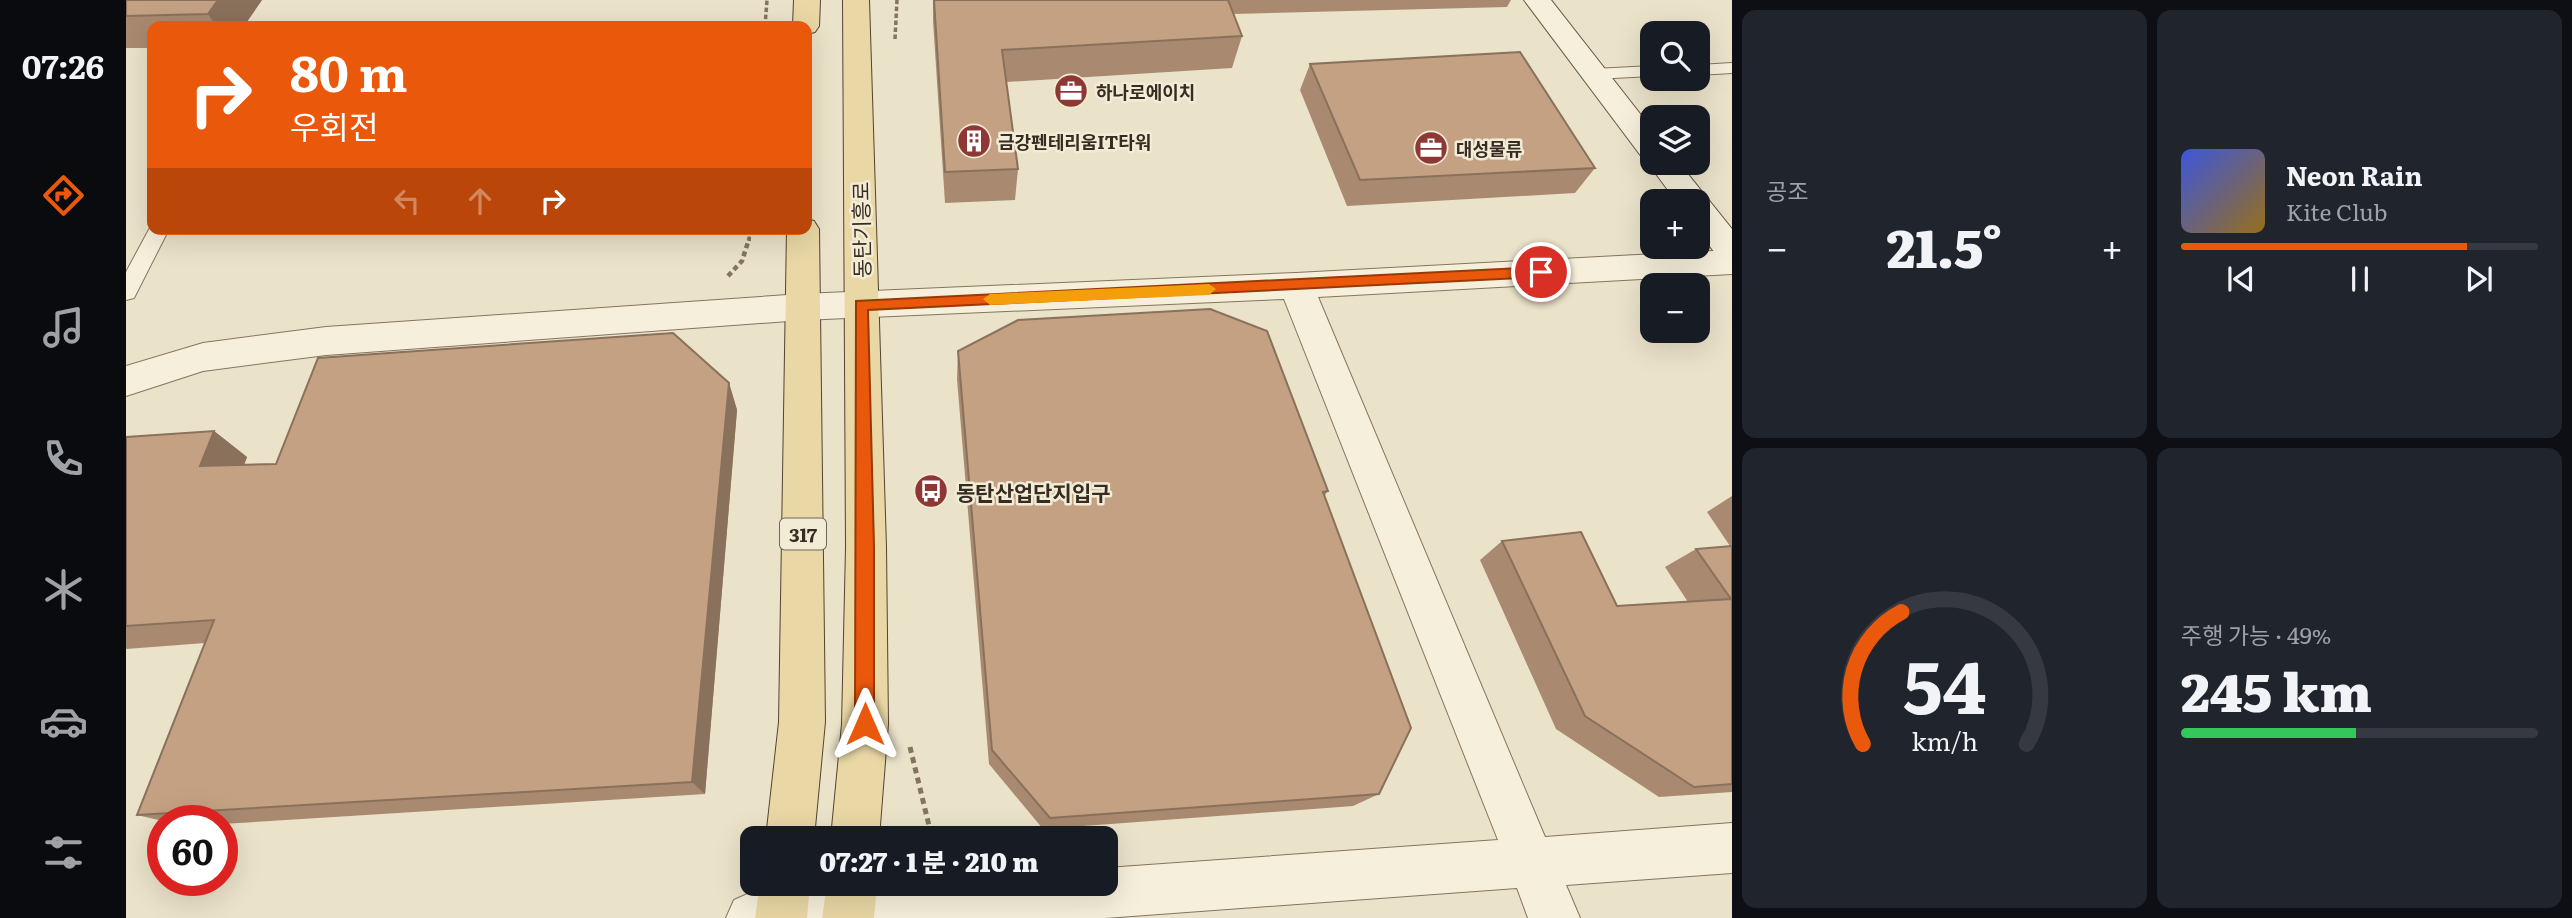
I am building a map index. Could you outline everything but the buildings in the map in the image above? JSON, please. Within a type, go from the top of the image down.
[{"type":"main road","points":[[806,21],[807,0]]},
{"type":"main road","name":"동탄기흥로","points":[[856,0],[866,547],[865,711],[856,826]]},
{"type":"main road","name":"317","points":[[791,826],[802,722],[803,235]]},
{"type":"street","points":[[1537,0],[1640,133]]},
{"type":"street","points":[[1672,175],[1684,189]]},
{"type":"street","points":[[1710,224],[1732,252]]},
{"type":"street","points":[[126,380],[203,357],[326,341],[802,307],[1296,286],[1732,262]]},
{"type":"street","points":[[1296,286],[1554,918]]},
{"type":"street","points":[[775,909],[850,904],[1199,902],[1532,862],[1732,848]]},
{"type":"lane","points":[[1710,69],[1732,68]]},
{"type":"lane","points":[[1594,74],[1640,72]]},
{"type":"lane","points":[[126,292],[156,235]]},
{"type":"path","points":[[765,21],[767,0]]},
{"type":"path","points":[[720,281],[743,263],[749,252],[750,235]]},
{"type":"slow traffic","points":[[990,299],[1209,289]]},
{"type":"place","name":"하나로에이치","points":[[1071,91]]},
{"type":"place","name":"금강펜테리움IT타워","points":[[974,141]]},
{"type":"place","name":"대성물류","points":[[1431,148]]},
{"type":"place","name":"동탄산업단지입구","points":[[931,491]]},
{"type":"route","points":[[865,724],[866,547],[861,305],[1296,286],[1541,272]]}]
